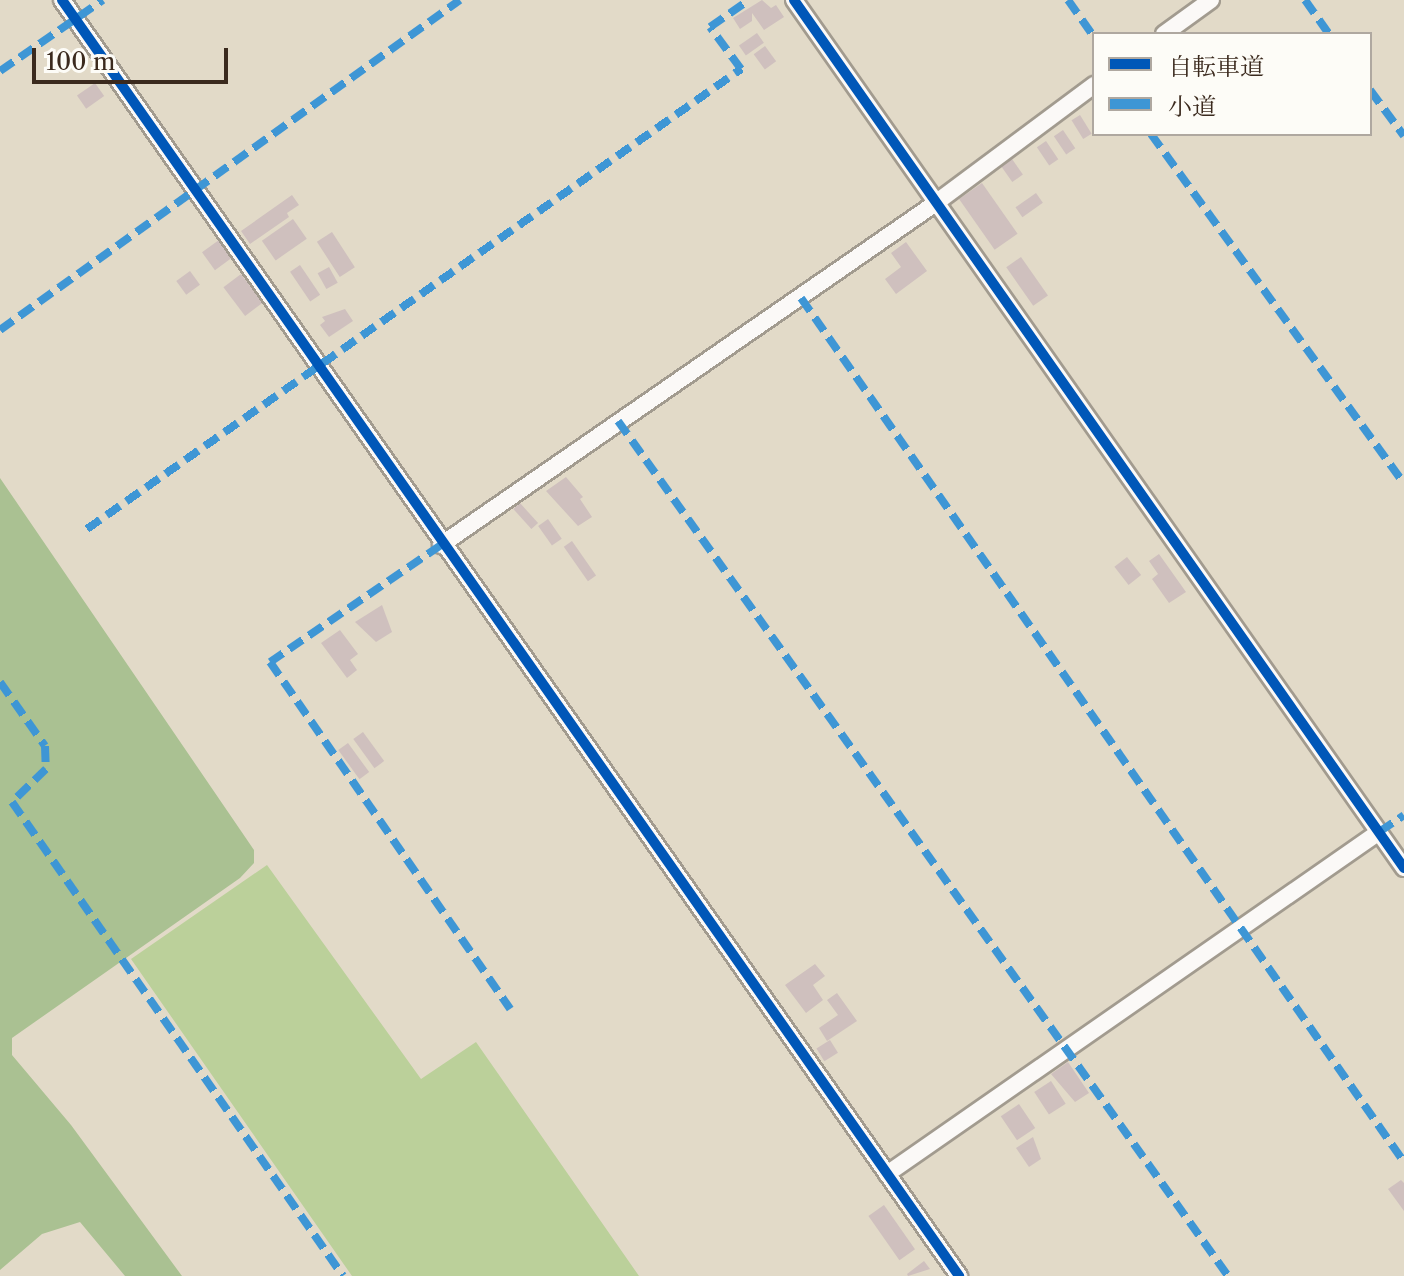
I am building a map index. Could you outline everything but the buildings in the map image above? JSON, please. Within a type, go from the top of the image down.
[{"type":"street","points":[[62,0],[441,545],[959,1276]]},
{"type":"street","points":[[794,0],[933,205],[1404,868]]},
{"type":"street","points":[[1167,32],[1211,0]]},
{"type":"street","points":[[441,545],[933,205],[1092,86]]},
{"type":"street","points":[[887,1174],[1379,832]]},
{"type":"green space","points":[[0,478],[254,850],[254,863],[240,878],[12,1038],[12,1055],[71,1125],[182,1276],[125,1276],[80,1222],[42,1234],[0,1270]]},
{"type":"green space","points":[[267,865],[421,1079],[476,1042],[639,1276],[352,1276],[131,959]]},
{"type":"marked path","points":[[0,71],[103,0]]},
{"type":"marked path","points":[[0,330],[460,0]]},
{"type":"marked path","points":[[87,529],[741,69],[710,27],[749,0]]},
{"type":"marked path","points":[[1068,0],[1092,34]]},
{"type":"marked path","points":[[1305,0],[1328,32]]},
{"type":"marked path","points":[[1372,93],[1404,136]]},
{"type":"marked path","points":[[1152,136],[1404,483]]},
{"type":"marked path","points":[[801,298],[1404,1162]]},
{"type":"marked path","points":[[618,421],[1228,1276]]},
{"type":"marked path","points":[[441,545],[270,662],[510,1009]]},
{"type":"marked path","points":[[0,682],[45,746],[46,769],[12,802],[343,1276]]},
{"type":"marked path","points":[[1379,832],[1404,815]]},
{"type":"cycle path","points":[[62,0],[959,1276]]},
{"type":"cycle path","points":[[794,0],[1404,868]]}]
